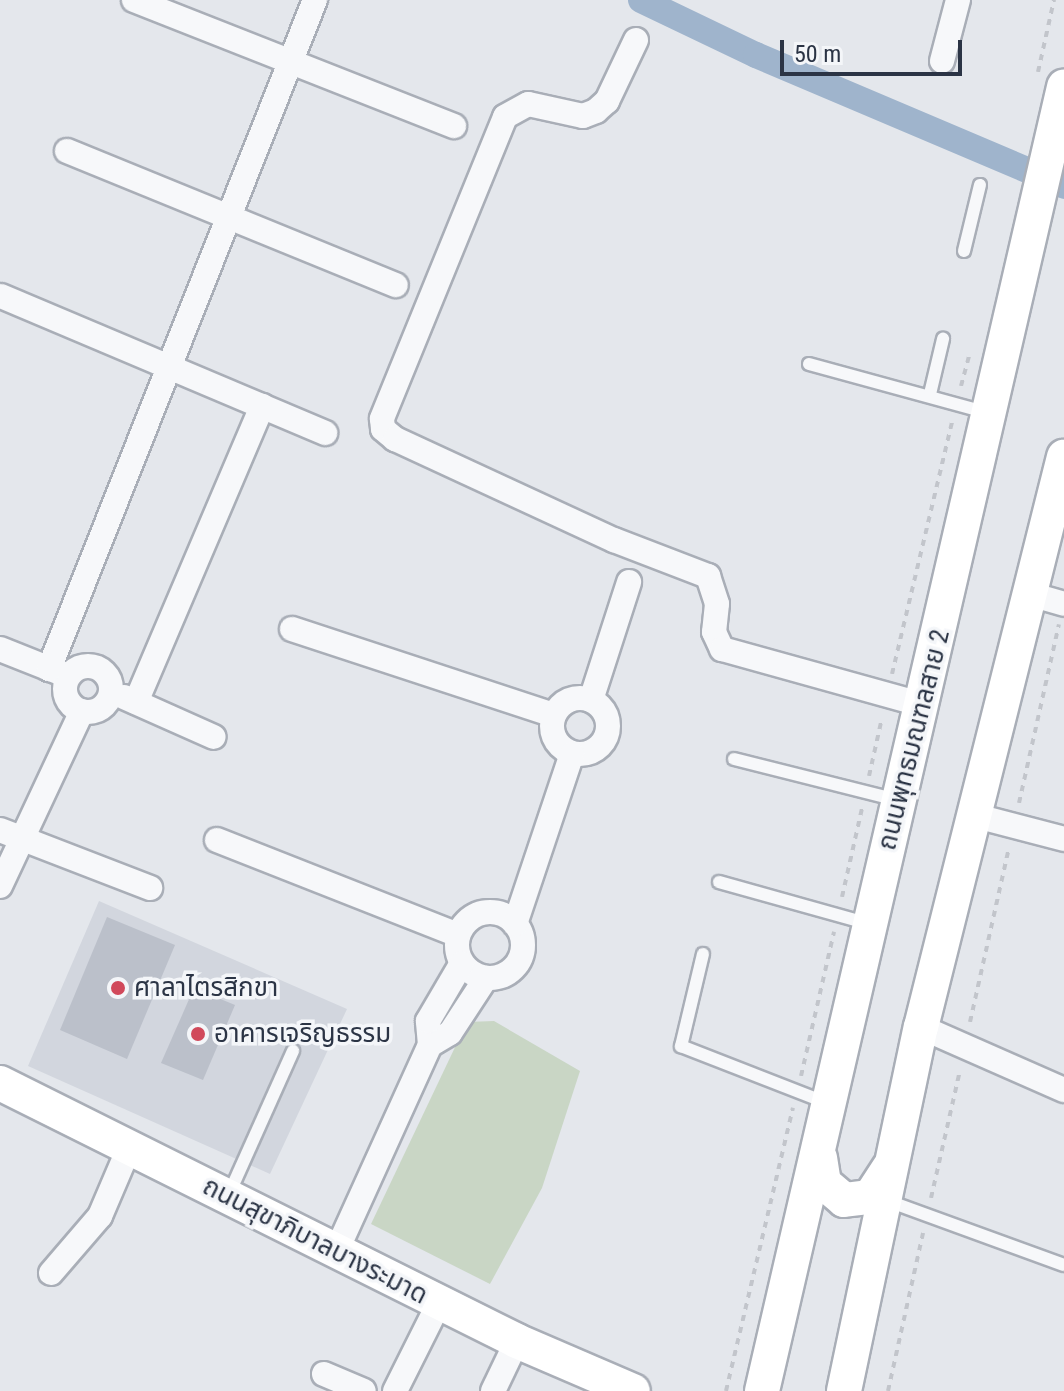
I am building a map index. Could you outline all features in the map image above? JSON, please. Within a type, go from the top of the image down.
[{"type":"main road","name":"ถนนพุทธมณฑลสาย 2","points":[[762,1391],[820,1158],[869,924],[924,705],[991,414],[1032,223],[1053,92]]},
{"type":"main road","points":[[844,1391],[921,1027],[1064,457]]},
{"type":"main road","name":"ถนนสุขาภิบาลบางระมาด","points":[[0,1083],[517,1341],[633,1391]]},
{"type":"main road","points":[[820,1158],[832,1194],[858,1201],[879,1188],[890,1164]]},
{"type":"street","points":[[134,0],[454,126]]},
{"type":"street","points":[[0,649],[59,673],[94,667],[107,676],[111,691],[98,710],[82,711],[67,697],[59,673],[169,367],[315,0]]},
{"type":"street","points":[[942,61],[958,0]]},
{"type":"street","points":[[636,40],[607,101],[596,111],[583,116],[528,104],[505,117],[382,419],[383,429],[395,439],[614,540],[708,576],[717,604],[714,632],[722,649],[924,705]]},
{"type":"street","points":[[67,151],[396,285]]},
{"type":"street","points":[[1,296],[325,433]]},
{"type":"street","points":[[136,702],[262,406]]},
{"type":"street","points":[[591,700],[629,582]]},
{"type":"street","points":[[1030,594],[1064,604]]},
{"type":"street","points":[[292,629],[553,715]]},
{"type":"street","points":[[111,691],[214,737]]},
{"type":"street","points":[[569,700],[591,700],[606,714],[607,735],[593,751],[572,754],[557,743],[553,715],[569,700]]},
{"type":"street","points":[[0,886],[11,834],[82,711]]},
{"type":"street","points":[[515,924],[572,754]]},
{"type":"street","points":[[972,815],[1064,839]]},
{"type":"street","points":[[11,834],[150,888]]},
{"type":"street","points":[[217,840],[458,935]]},
{"type":"street","points":[[458,935],[484,913],[495,912],[515,924],[523,942],[520,962],[505,975],[486,978],[462,963]]},
{"type":"street","points":[[336,1252],[430,1045],[428,1021],[462,963],[458,935]]},
{"type":"street","points":[[430,1045],[450,1033],[486,978]]},
{"type":"street","points":[[921,1027],[1064,1090]]},
{"type":"street","points":[[51,1273],[100,1216],[129,1148]]},
{"type":"street","points":[[395,1391],[439,1303]]},
{"type":"street","points":[[493,1391],[517,1341]]},
{"type":"street","points":[[324,1374],[364,1391]]},
{"type":"lane","points":[[964,251],[980,185]]},
{"type":"lane","points":[[930,394],[943,339]]},
{"type":"lane","points":[[809,364],[930,394],[991,414]]},
{"type":"lane","points":[[734,759],[900,801]]},
{"type":"lane","points":[[719,882],[869,924]]},
{"type":"lane","points":[[703,954],[681,1046],[831,1105]]},
{"type":"lane","points":[[228,1197],[293,1051]]},
{"type":"lane","points":[[885,1200],[1064,1265]]},
{"type":"path","points":[[1053,92],[1054,0]]},
{"type":"path","points":[[888,1391],[1064,604]]},
{"type":"shaded area","points":[[99,901],[347,1009],[270,1174],[28,1066]]},
{"type":"green space","points":[[494,1021],[580,1071],[542,1188],[490,1284],[371,1224],[467,1022]]},
{"type":"building","name":"ศาลาไตรสิกขา","points":[[107,917],[175,945],[127,1059],[60,1030]]},
{"type":"building","name":"อาคารเจริญธรรม","points":[[194,988],[235,1005],[203,1080],[161,1063]]},
{"type":"waterway","points":[[641,0],[756,55],[1064,186]]},
{"type":"place","name":"ศาลาไตรสิกขา","points":[[118,988]]},
{"type":"place","name":"อาคารเจริญธรรม","points":[[198,1034]]}]
